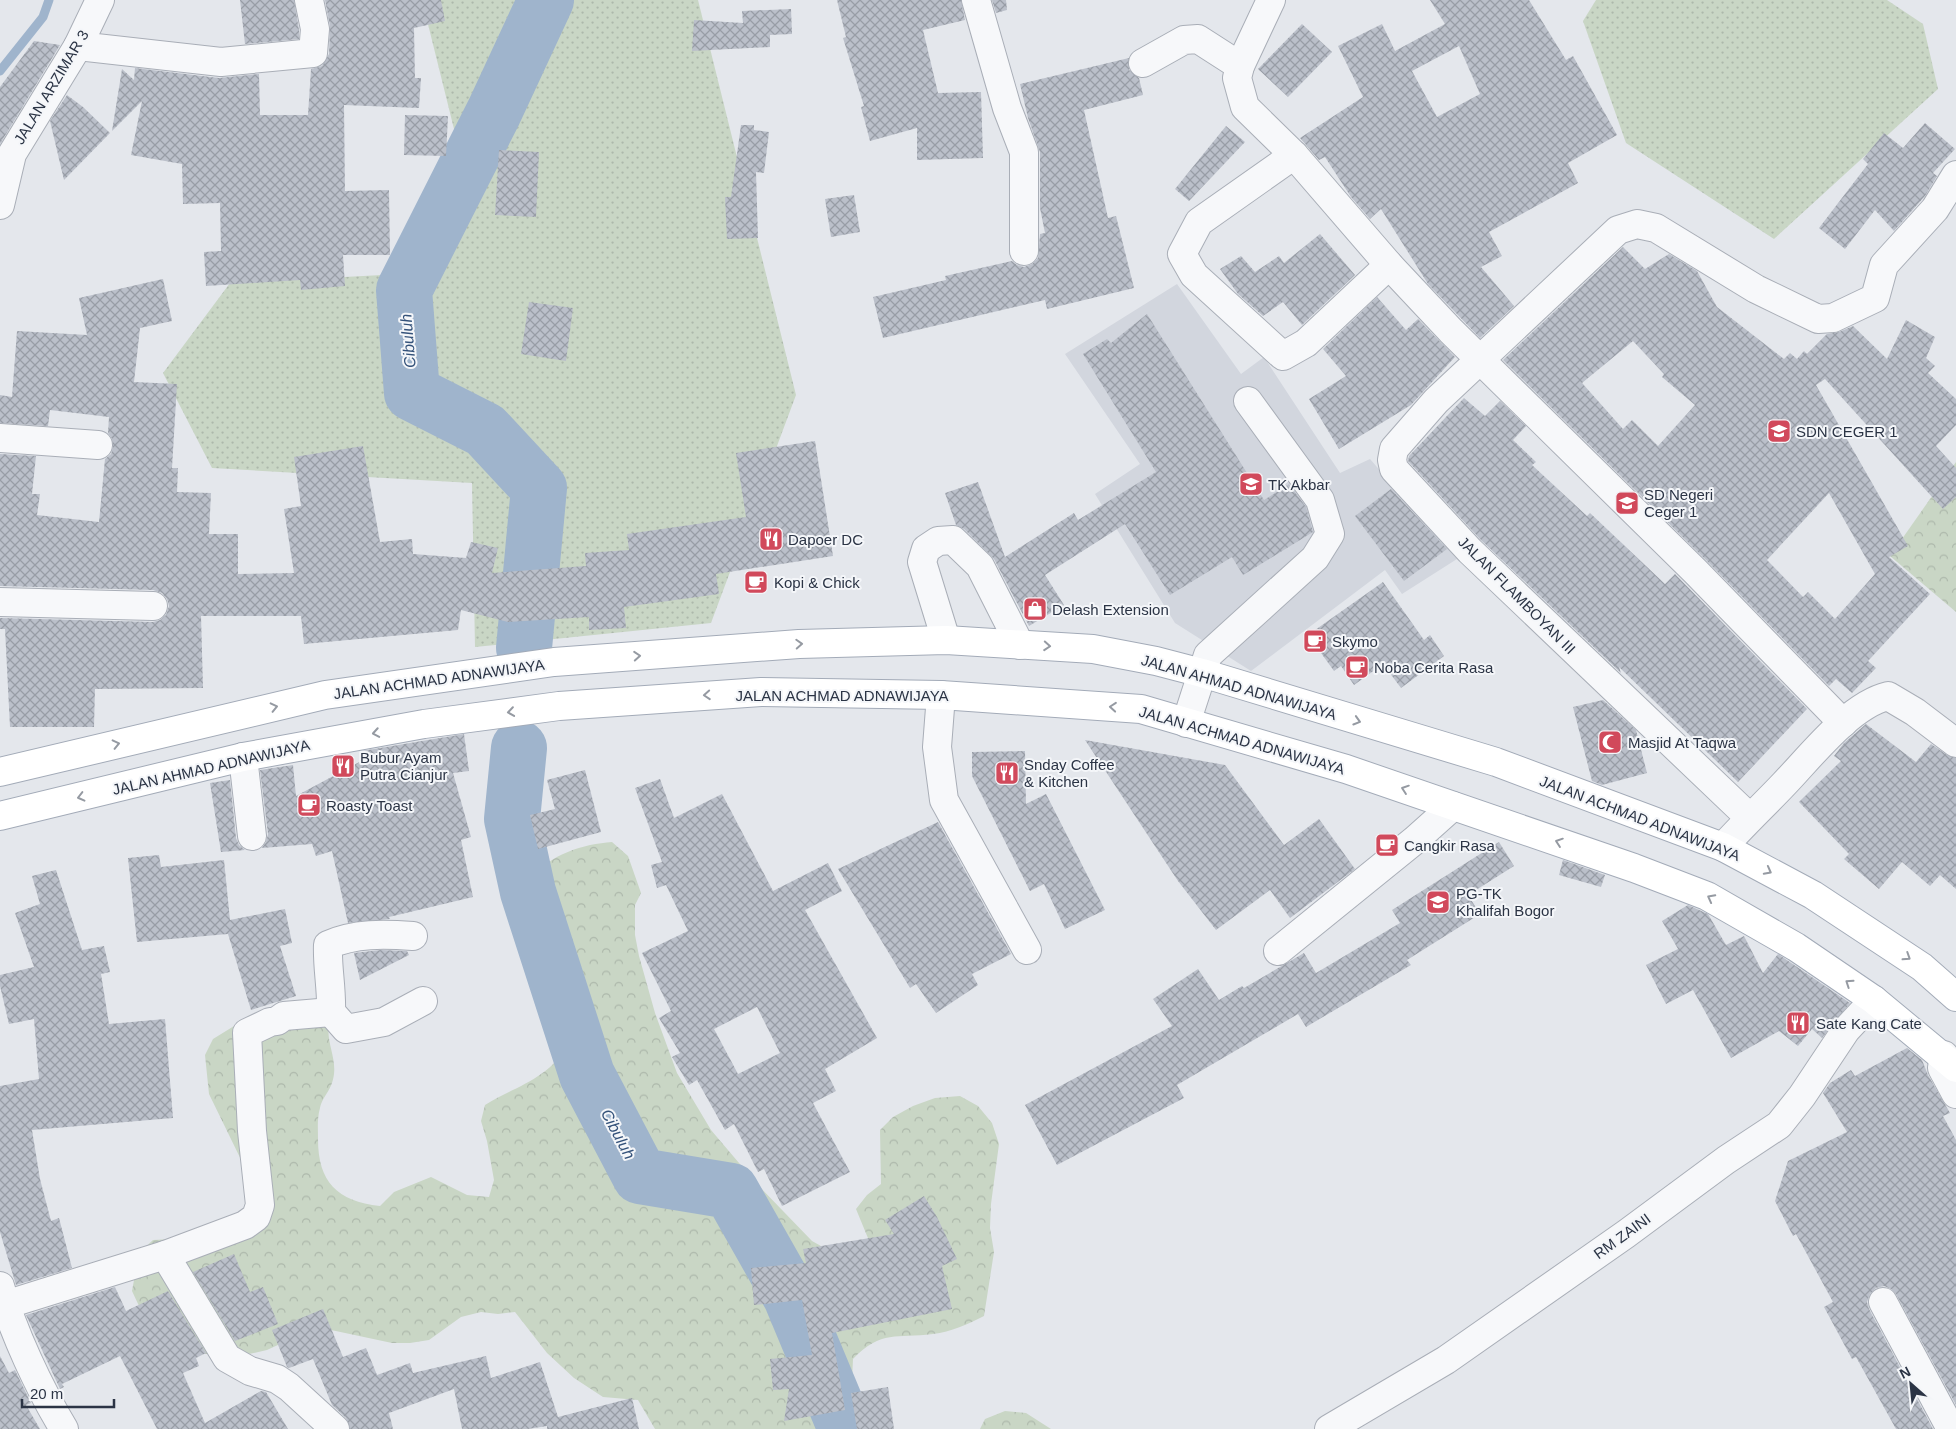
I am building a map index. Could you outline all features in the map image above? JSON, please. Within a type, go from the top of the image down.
[{"type":"main road","name":"JALAN AHMAD ADNAWIJAYA","points":[[946,640],[1093,649],[1156,661],[1202,673],[1496,762]]},
{"type":"main road","name":"JALAN ACHMAD ADNAWIJAYA","points":[[0,772],[325,695],[416,681],[554,662],[799,644],[946,640]]},
{"type":"main road","points":[[608,659],[612,702]]},
{"type":"main road","name":"JALAN ACHMAD ADNAWIJAYA","points":[[424,724],[559,706],[761,692],[941,695],[1141,709],[1346,769],[1707,896],[1796,948],[1874,1000],[1950,1062]]},
{"type":"main road","name":"JALAN AHMAD ADNAWIJAYA","points":[[0,816],[243,757],[424,724]]},
{"type":"main road","name":"JALAN ACHMAD ADNAWIJAYA","points":[[1496,762],[1723,847],[1813,896],[1922,967],[1956,997]]},
{"type":"street","name":"JALAN ARZIMAR 3","points":[[0,205],[12,154],[78,46],[100,0]]},
{"type":"street","points":[[78,46],[221,62],[313,53],[315,29],[309,0]]},
{"type":"street","points":[[976,0],[1007,108],[1024,152],[1024,251]]},
{"type":"street","points":[[1271,0],[1240,66],[1237,78],[1246,107],[1294,155],[1389,265],[1480,359],[1695,571],[1843,724]]},
{"type":"street","points":[[1143,63],[1184,40],[1198,39],[1240,66]]},
{"type":"street","points":[[1294,155],[1199,222],[1182,254],[1194,275],[1283,356],[1306,343],[1389,265]]},
{"type":"street","name":"JALAN FLAMBOYAN III","points":[[1749,817],[1505,584],[1394,470],[1392,460],[1394,449],[1400,440],[1480,359],[1618,230],[1637,224],[1656,228],[1756,289],[1818,319],[1833,318],[1875,298],[1884,265],[1935,209],[1956,175]]},
{"type":"street","points":[[1186,723],[1208,655],[1314,558],[1330,534],[1320,500],[1248,401]]},
{"type":"street","points":[[0,438],[98,445]]},
{"type":"street","points":[[946,640],[922,562],[926,549],[938,541],[953,540],[980,566],[1020,644]]},
{"type":"street","points":[[0,602],[152,606]]},
{"type":"street","points":[[941,695],[937,747],[944,800],[1027,950]]},
{"type":"street","points":[[1723,847],[1749,817],[1843,724],[1875,699],[1888,696],[1915,712],[1956,742]]},
{"type":"street","points":[[243,757],[252,836]]},
{"type":"street","points":[[1278,951],[1415,840],[1453,806]]},
{"type":"street","points":[[413,936],[387,934],[345,937],[328,945],[328,963],[332,985],[331,1012],[346,1030],[384,1022],[423,1001]]},
{"type":"street","name":"RM ZAINI","points":[[1329,1429],[1446,1360],[1626,1234],[1726,1160],[1779,1125],[1802,1096],[1846,1030],[1874,1000]]},
{"type":"street","points":[[64,1429],[49,1404],[3,1295],[166,1255],[245,1225],[256,1217],[260,1205],[252,1132],[247,1033],[270,1022],[277,1021],[284,1016],[331,1012]]},
{"type":"street","points":[[1950,1062],[1942,1068],[1956,1094]]},
{"type":"street","points":[[166,1255],[227,1358],[250,1371],[283,1383],[335,1429]]},
{"type":"street","points":[[1882,1302],[1951,1429]]},
{"type":"shaded area","name":"TK Akbar","points":[[1177,284],[1241,374],[1264,357],[1340,473],[1370,459],[1457,559],[1402,594],[1385,570],[1251,671],[1175,623],[1095,494],[1140,464],[1065,354]]},
{"type":"green space","points":[[422,0],[698,0],[796,395],[711,623],[475,647],[472,483],[212,468],[163,373],[230,283],[382,275],[455,133]]},
{"type":"green space","points":[[1596,0],[1887,0],[1923,24],[1938,89],[1774,239],[1626,143],[1583,21]]},
{"type":"green space","points":[[1956,462],[1956,612],[1890,556]]},
{"type":"green space","points":[[612,842],[628,856],[641,893],[635,905],[635,935],[639,956],[655,1013],[677,1073],[711,1130],[756,1183],[812,1241],[830,1251],[870,1243],[856,1209],[867,1195],[881,1184],[880,1130],[893,1117],[913,1106],[935,1098],[960,1096],[978,1106],[992,1123],[999,1144],[991,1204],[990,1228],[994,1252],[984,1316],[940,1333],[881,1339],[863,1350],[853,1359],[852,1380],[843,1389],[829,1429],[655,1429],[638,1400],[603,1397],[574,1378],[547,1353],[515,1312],[498,1314],[481,1312],[461,1317],[429,1340],[410,1343],[392,1343],[317,1327],[267,1350],[249,1354],[212,1355],[192,1351],[139,1306],[132,1291],[139,1253],[153,1240],[174,1239],[245,1215],[249,1193],[248,1174],[209,1094],[205,1055],[213,1039],[247,1018],[329,1025],[328,1031],[334,1061],[334,1074],[319,1112],[319,1154],[326,1178],[341,1194],[365,1203],[380,1206],[394,1192],[431,1177],[467,1195],[489,1197],[494,1180],[487,1141],[481,1121],[485,1105],[542,1074],[560,1056],[568,1038],[562,1020],[536,986],[522,956],[518,925],[524,894],[539,870],[557,857],[590,845]]},
{"type":"green space","points":[[1005,1411],[1026,1413],[1051,1429],[980,1429],[985,1419]]},
{"type":"building","points":[[240,0],[294,0],[299,39],[245,44]]},
{"type":"building","points":[[325,0],[441,0],[445,21],[414,28],[415,78],[421,78],[419,108],[344,105],[345,191],[389,190],[390,255],[343,255],[345,286],[301,290],[300,280],[206,286],[204,252],[221,251],[220,203],[183,204],[182,164],[131,155],[142,101],[112,131],[122,69],[134,80],[135,68],[219,78],[259,74],[260,115],[308,115],[311,69],[322,66],[329,54],[330,26]]},
{"type":"building","points":[[837,0],[961,0],[965,20],[923,30],[938,93],[981,92],[983,158],[917,160],[917,128],[870,141],[861,107],[864,106],[843,38],[846,37]]},
{"type":"building","points":[[992,0],[1006,0],[1007,10],[996,13]]},
{"type":"building","points":[[1430,0],[1529,0],[1566,60],[1573,56],[1617,135],[1568,163],[1578,183],[1489,232],[1502,256],[1481,267],[1514,306],[1480,338],[1428,284],[1381,209],[1370,219],[1351,197],[1325,157],[1319,160],[1300,138],[1363,97],[1338,46],[1382,24],[1395,51],[1445,24]],"holes":[[[1459,46],[1480,94],[1437,117],[1412,71]]]},
{"type":"building","points":[[791,9],[792,34],[770,35],[770,47],[692,51],[694,20],[743,23],[742,11]]},
{"type":"building","points":[[1302,24],[1332,52],[1288,97],[1258,69]]},
{"type":"building","points":[[34,41],[60,45],[0,144],[0,87]]},
{"type":"building","points":[[1129,58],[1129,70],[1139,78],[1143,95],[1084,110],[1108,218],[1116,216],[1134,288],[1047,309],[1045,300],[883,338],[873,297],[946,280],[945,276],[1012,261],[1024,267],[1032,264],[1038,258],[1040,234],[1045,233],[1040,208],[1040,152],[1028,118],[1020,84]]},
{"type":"building","points":[[67,95],[83,107],[110,133],[64,180],[50,121]]},
{"type":"building","points":[[405,115],[448,116],[446,156],[404,155]]},
{"type":"building","points":[[1925,123],[1955,149],[1933,173],[1937,176],[1925,196],[1894,231],[1875,210],[1845,249],[1819,228],[1868,164],[1863,159],[1884,133],[1903,148]]},
{"type":"building","points":[[741,125],[754,125],[754,130],[769,132],[764,173],[756,172],[758,238],[727,239],[725,197],[731,197]]},
{"type":"building","points":[[1226,126],[1245,142],[1189,201],[1175,189]]},
{"type":"building","points":[[499,150],[539,152],[536,217],[495,215]]},
{"type":"building","points":[[854,195],[860,232],[831,237],[825,199]]},
{"type":"building","points":[[1320,234],[1355,275],[1302,325],[1283,302],[1263,316],[1238,294],[1220,269],[1241,256],[1255,272],[1279,256],[1284,263]]},
{"type":"building","points":[[1623,247],[1645,269],[1669,254],[1697,271],[1717,307],[1784,359],[1790,353],[1797,359],[1804,351],[1807,354],[1827,334],[1839,332],[1853,326],[1887,359],[1906,320],[1935,337],[1926,358],[1935,366],[1928,373],[1956,399],[1956,425],[1936,446],[1956,468],[1956,497],[1943,509],[1825,379],[1816,385],[1908,546],[1889,557],[1930,594],[1868,661],[1876,668],[1852,693],[1836,679],[1829,686],[1706,560],[1503,360]],"holes":[[[1633,341],[1664,374],[1662,377],[1695,405],[1658,446],[1632,420],[1623,429],[1582,383]],[[1829,493],[1875,574],[1835,619],[1808,592],[1803,597],[1767,560]]]},
{"type":"building","points":[[163,279],[172,321],[140,328],[134,382],[177,384],[172,468],[178,468],[177,492],[211,493],[209,534],[238,534],[238,574],[294,573],[284,509],[301,506],[294,457],[363,446],[380,542],[412,539],[413,554],[466,558],[471,542],[498,548],[492,573],[586,566],[585,553],[629,550],[627,534],[746,517],[736,453],[815,441],[833,556],[716,574],[719,594],[624,607],[626,628],[589,630],[589,617],[508,622],[461,610],[458,630],[304,644],[301,616],[201,616],[203,688],[95,689],[94,727],[10,727],[5,629],[0,629],[0,618],[153,622],[160,620],[166,615],[169,606],[167,599],[162,593],[153,590],[0,586],[0,454],[36,456],[32,494],[40,494],[37,515],[99,522],[105,459],[111,454],[113,447],[112,439],[108,433],[109,417],[50,410],[48,426],[0,423],[0,395],[12,397],[17,331],[87,335],[79,298]]},
{"type":"building","points":[[1377,297],[1406,330],[1418,319],[1455,357],[1411,405],[1339,449],[1309,399],[1346,376],[1323,349]]},
{"type":"building","points":[[529,302],[573,308],[566,361],[521,354]]},
{"type":"building","points":[[1147,314],[1264,500],[1289,484],[1306,507],[1313,532],[1243,575],[1232,557],[1170,595],[1125,524],[1045,575],[1064,605],[1029,626],[994,559],[964,529],[956,525],[945,493],[978,482],[1005,557],[1074,513],[1078,520],[1156,472],[1083,354],[1107,339],[1111,343]]},
{"type":"building","points":[[1464,398],[1485,416],[1500,401],[1526,426],[1513,440],[1536,462],[1532,465],[1587,516],[1590,513],[1665,584],[1675,574],[1807,709],[1738,782],[1619,667],[1621,673],[1481,540],[1408,461],[1409,456]]},
{"type":"building","points":[[1391,489],[1447,549],[1404,581],[1355,516]]},
{"type":"building","points":[[1383,582],[1424,640],[1430,635],[1444,656],[1401,688],[1383,664],[1354,685],[1341,666],[1334,671],[1308,635]]},
{"type":"building","name":"Masjid At Taqwa","points":[[1603,700],[1636,730],[1647,773],[1602,785],[1592,781],[1573,707]]},
{"type":"building","points":[[1866,724],[1916,762],[1931,744],[1947,755],[1956,758],[1956,889],[1940,875],[1930,886],[1902,862],[1879,889],[1844,859],[1849,854],[1799,802],[1841,761],[1834,756],[1844,743]]},
{"type":"building","points":[[464,734],[469,771],[453,773],[471,837],[461,840],[473,897],[389,917],[390,919],[348,923],[332,851],[316,856],[312,844],[262,848],[268,834],[260,770],[293,765],[296,796],[363,760],[362,751]]},
{"type":"building","points":[[1085,740],[1225,765],[1284,845],[1319,819],[1355,869],[1290,918],[1270,890],[1216,930],[1178,881]]},
{"type":"building","points":[[1025,751],[1026,804],[1046,794],[1105,910],[1065,929],[1044,884],[1030,891],[972,776],[972,752]]},
{"type":"building","points":[[585,770],[601,832],[538,849],[530,815],[555,809],[547,780]]},
{"type":"building","points":[[660,779],[674,818],[722,794],[773,891],[828,863],[842,891],[805,910],[877,1038],[825,1069],[836,1091],[813,1103],[850,1172],[782,1206],[764,1169],[758,1172],[734,1124],[725,1130],[697,1080],[689,1085],[672,1057],[680,1053],[659,1018],[671,1011],[642,953],[688,931],[666,885],[657,888],[651,865],[662,862],[635,788]],"holes":[[[757,1007],[780,1053],[738,1074],[714,1029]]]},
{"type":"building","points":[[230,780],[236,838],[239,845],[245,850],[221,852],[210,783]]},
{"type":"building","points":[[938,822],[1011,954],[972,974],[978,985],[936,1013],[916,984],[910,988],[838,869]]},
{"type":"building","points":[[1499,842],[1514,866],[1468,895],[1480,914],[1407,960],[1411,965],[1306,1027],[1298,1014],[1177,1085],[1184,1098],[1057,1165],[1025,1105],[1172,1026],[1153,999],[1198,969],[1219,1000],[1242,986],[1244,988],[1304,953],[1316,973],[1400,923],[1392,910]]},
{"type":"building","points":[[159,855],[161,867],[224,860],[230,920],[285,909],[292,943],[280,946],[296,996],[251,1010],[228,934],[137,942],[128,858]]},
{"type":"building","points":[[1563,860],[1605,875],[1601,887],[1559,875]]},
{"type":"building","points":[[56,870],[82,950],[104,946],[110,972],[101,974],[109,1024],[165,1019],[173,1118],[32,1130],[40,1179],[51,1221],[59,1218],[72,1268],[16,1285],[0,1232],[0,1086],[39,1079],[34,1019],[9,1024],[0,986],[0,975],[34,967],[15,913],[40,904],[32,876]]},
{"type":"building","points":[[1688,905],[1708,914],[1726,945],[1744,936],[1763,973],[1778,954],[1850,1003],[1822,1038],[1812,1029],[1798,1046],[1779,1031],[1731,1058],[1693,990],[1666,1004],[1646,965],[1678,949],[1662,921]]},
{"type":"building","points":[[381,950],[407,951],[409,955],[360,980],[354,953]]},
{"type":"building","points":[[1907,1048],[1922,1060],[1928,1075],[1950,1113],[1943,1116],[1956,1140],[1956,1405],[1896,1294],[1884,1286],[1876,1288],[1870,1294],[1867,1302],[1933,1429],[1896,1429],[1856,1357],[1852,1359],[1824,1307],[1833,1302],[1796,1234],[1793,1236],[1775,1201],[1788,1161],[1847,1132],[1823,1093],[1830,1083],[1851,1070],[1855,1076]]},
{"type":"building","points":[[924,1196],[937,1217],[957,1259],[942,1266],[952,1309],[832,1333],[845,1410],[784,1421],[789,1389],[773,1390],[770,1359],[812,1355],[802,1300],[754,1305],[751,1268],[806,1263],[803,1249],[894,1234],[885,1220]]},
{"type":"building","points":[[234,1254],[250,1292],[263,1287],[278,1324],[235,1341],[193,1272]]},
{"type":"building","points":[[115,1287],[126,1311],[168,1291],[206,1353],[196,1358],[199,1366],[183,1373],[205,1423],[261,1391],[266,1392],[288,1429],[157,1429],[120,1356],[62,1384],[64,1387],[60,1389],[26,1315]]},
{"type":"building","points":[[323,1309],[343,1357],[366,1348],[377,1375],[410,1363],[413,1373],[486,1356],[491,1378],[540,1362],[558,1417],[632,1398],[639,1429],[547,1429],[547,1426],[528,1429],[462,1429],[454,1389],[389,1413],[393,1429],[350,1429],[346,1418],[332,1405],[313,1359],[289,1368],[287,1367],[272,1330]]},
{"type":"building","points":[[0,1356],[9,1373],[15,1370],[31,1403],[26,1405],[40,1429],[0,1429]]},
{"type":"building","points":[[888,1387],[894,1429],[857,1429],[851,1393]]},
{"type":"waterway","points":[[0,71],[43,17],[49,0]]},
{"type":"waterway","name":"Cibuluh","points":[[524,648],[539,488],[485,430],[412,393],[404,290],[494,112],[546,0]]},
{"type":"waterway","name":"Cibuluh","points":[[519,748],[512,819],[528,892],[587,1075],[640,1176],[731,1191],[791,1297],[846,1429]]},
{"type":"place","name":"SDN CEGER 1","points":[[1779,431]]},
{"type":"place","name":"TK Akbar","points":[[1251,484]]},
{"type":"place","name":"SD Negeri Ceger 1","points":[[1627,503]]},
{"type":"place","name":"Dapoer DC","points":[[771,539]]},
{"type":"place","name":"Kopi & Chick","points":[[756,582]]},
{"type":"place","name":"Delash Extension","points":[[1035,609]]},
{"type":"place","name":"Skymo","points":[[1315,641]]},
{"type":"place","name":"Noba Cerita Rasa","points":[[1357,667]]},
{"type":"place","name":"Masjid At Taqwa","points":[[1610,742]]},
{"type":"place","name":"Bubur Ayam Putra Cianjur","points":[[343,766]]},
{"type":"place","name":"Snday Coffee & Kitchen","points":[[1007,773]]},
{"type":"place","name":"Roasty Toast","points":[[309,805]]},
{"type":"place","name":"Cangkir Rasa","points":[[1387,845]]},
{"type":"place","name":"PG-TK Khalifah Bogor","points":[[1438,902]]},
{"type":"place","name":"Sate Kang Cate","points":[[1798,1023]]}]
